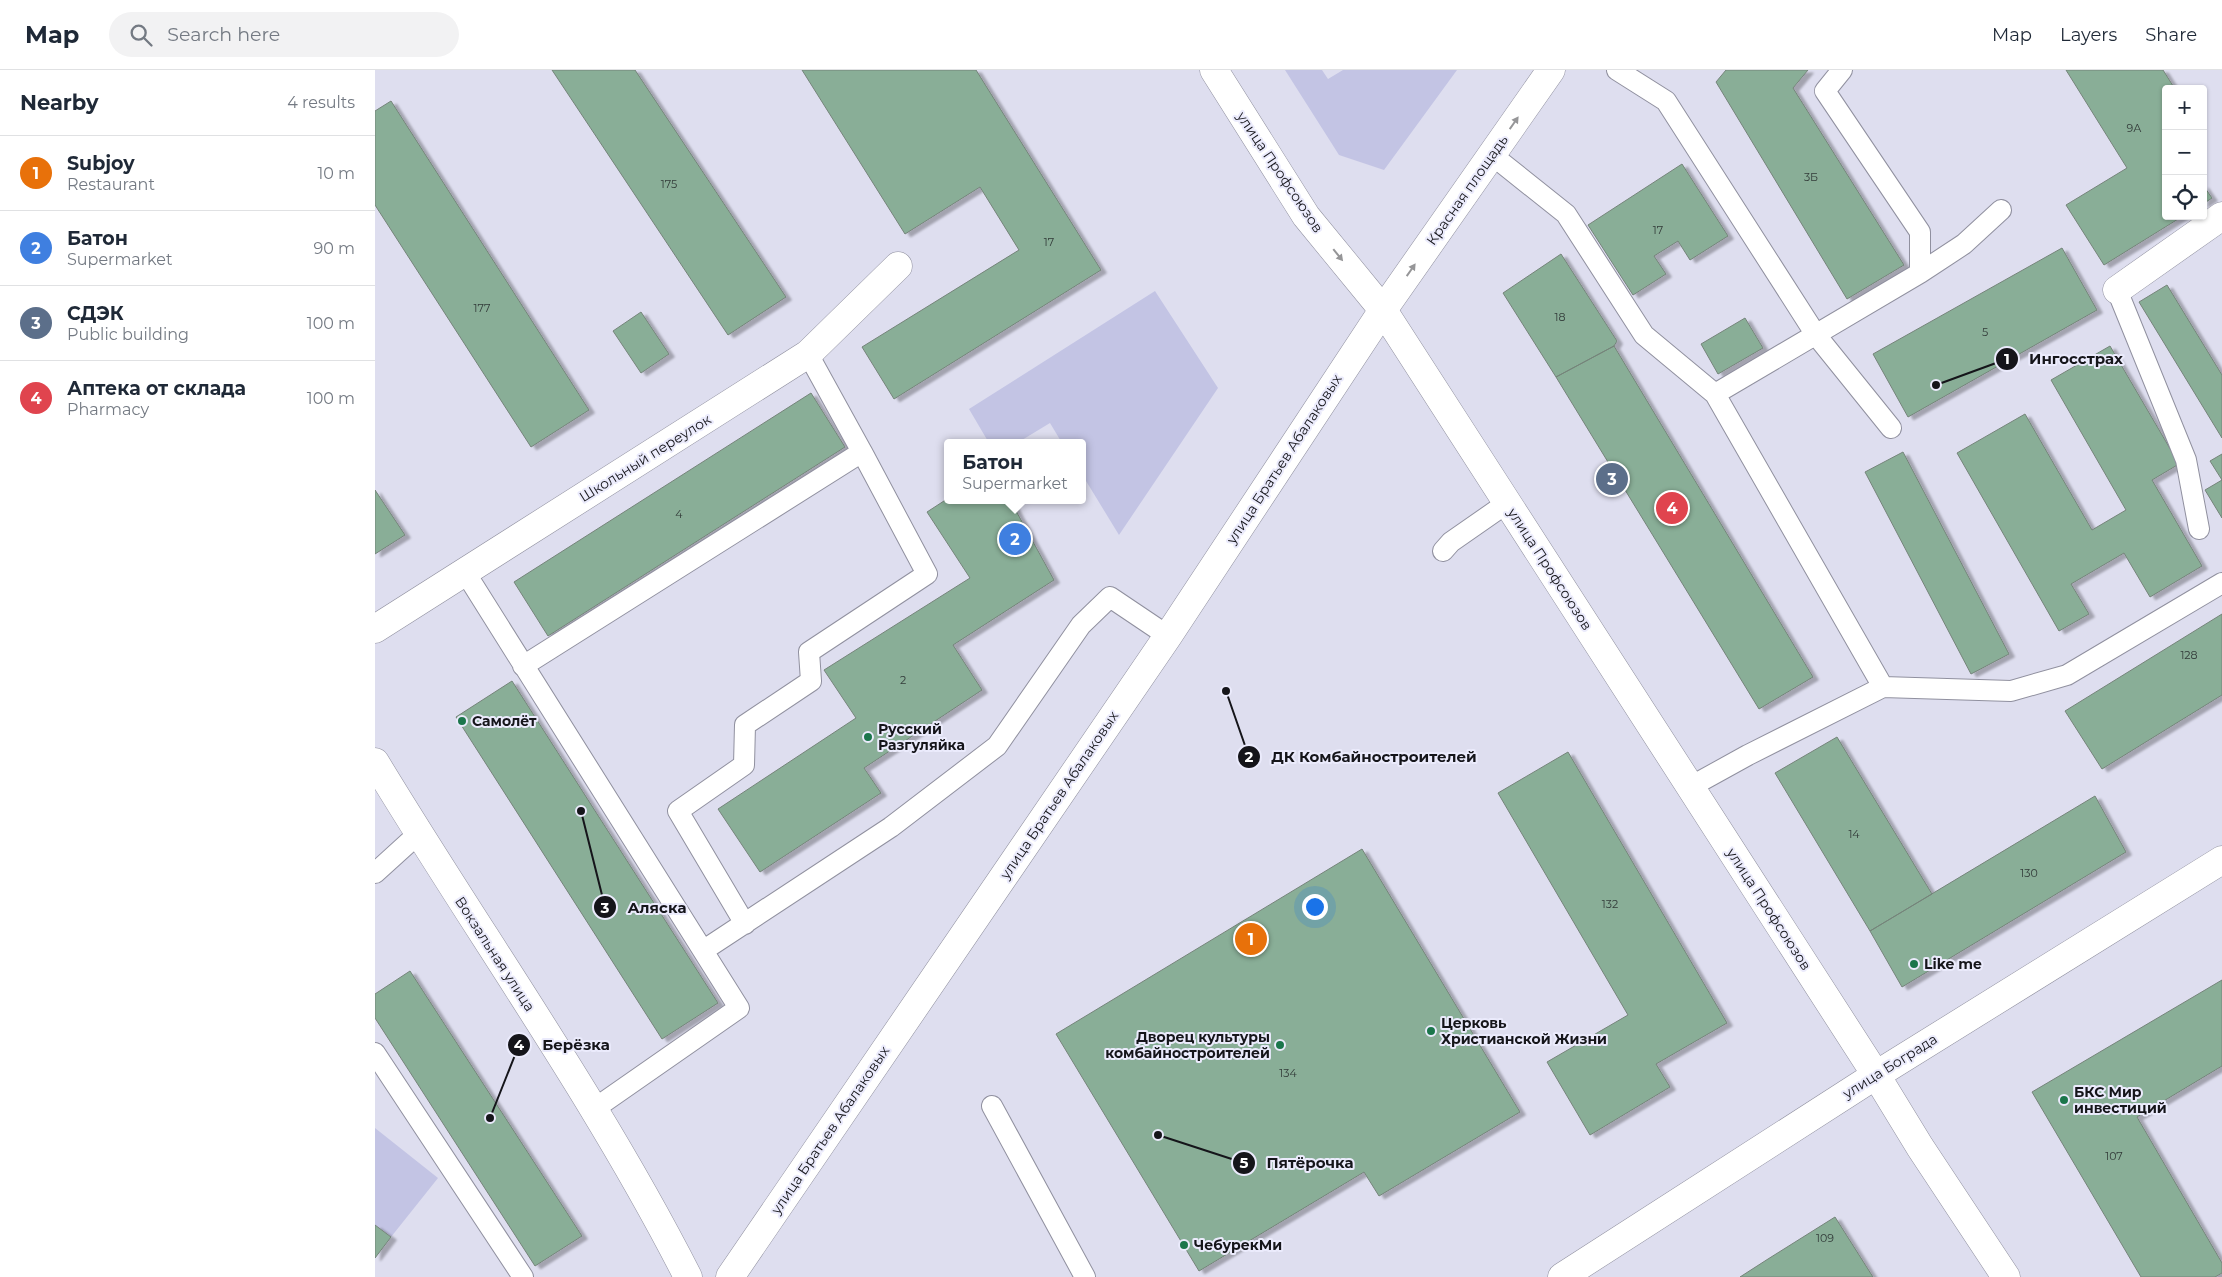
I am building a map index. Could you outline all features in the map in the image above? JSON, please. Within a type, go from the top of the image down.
[{"type":"street","name":"улица Профсоюзов","points":[[1214,70],[1306,216],[1383,310],[1876,1075],[1920,1147],[2006,1277]]},
{"type":"street","name":"Красная площадь","points":[[1383,310],[1551,70]]},
{"type":"street","points":[[2117,290],[2222,216]]},
{"type":"street","name":"Школьный переулок","points":[[375,629],[808,354],[898,266]]},
{"type":"street","name":"улица Братьев Абалаковых","points":[[730,1277],[1167,636],[1383,310]]},
{"type":"street","name":"Вокзальная улица","points":[[375,762],[418,834],[594,1109],[657,1216],[688,1277]]},
{"type":"street","name":"улица Бограда","points":[[1562,1277],[1876,1075],[2222,860]]},
{"type":"lane","points":[[1617,70],[1666,101],[1816,336],[1891,428]]},
{"type":"lane","points":[[1842,70],[1825,92],[1920,232],[1920,272]]},
{"type":"lane","points":[[1492,155],[1566,214],[1644,335],[1715,394],[1883,687]]},
{"type":"lane","points":[[1715,394],[1816,336],[1964,244],[2001,210]]},
{"type":"lane","points":[[2117,290],[2186,460],[2199,528]]},
{"type":"lane","points":[[745,924],[678,811],[744,765],[745,725],[811,681],[809,652],[927,574],[808,354]]},
{"type":"lane","points":[[523,666],[862,452]]},
{"type":"lane","points":[[1443,551],[1451,542],[1507,503]]},
{"type":"lane","points":[[465,572],[739,1008],[594,1109]]},
{"type":"lane","points":[[1691,787],[1749,755],[1883,687],[2011,691],[2067,674],[2222,584]]},
{"type":"lane","points":[[704,950],[891,827],[997,746],[1081,625],[1110,597],[1167,636]]},
{"type":"lane","points":[[375,873],[418,834]]},
{"type":"lane","points":[[375,1053],[523,1277]]},
{"type":"lane","points":[[992,1106],[1085,1277]]},
{"type":"shaded area","points":[[1285,70],[1322,70],[1328,79],[1343,70],[1457,70],[1384,170],[1339,155]]},
{"type":"shaded area","points":[[1155,291],[1218,388],[1119,535],[1086,481],[1086,439],[1060,439],[1050,423],[1024,439],[987,439],[969,409]]},
{"type":"shaded area","points":[[375,1128],[438,1178],[391,1237],[375,1225]]},
{"type":"building","points":[[552,70],[635,70],[786,297],[728,335]]},
{"type":"building","points":[[802,70],[976,70],[1101,270],[894,399],[862,347],[1019,250],[980,187],[905,234]]},
{"type":"building","points":[[1726,70],[1808,70],[1793,88],[1904,265],[1847,299],[1716,82]]},
{"type":"building","points":[[2066,70],[2163,70],[2172,85],[2162,85],[2162,220],[2177,220],[2104,265],[2066,205],[2127,168]]},
{"type":"building","points":[[391,101],[589,410],[531,447],[375,205],[375,111]]},
{"type":"building","points":[[1682,164],[1728,236],[1690,260],[1678,241],[1654,256],[1666,274],[1633,295],[1588,225]]},
{"type":"building","points":[[2207,191],[2212,198],[2207,201]]},
{"type":"building","points":[[2062,248],[2097,310],[1908,417],[1873,354]]},
{"type":"building","points":[[1561,254],[1617,341],[1614,346],[1556,377],[1503,293]]},
{"type":"building","points":[[2167,285],[2222,375],[2222,438],[2139,302]]},
{"type":"building","points":[[641,312],[669,354],[641,373],[613,331]]},
{"type":"building","points":[[1745,318],[1763,348],[1718,374],[1701,344]]},
{"type":"building","points":[[1614,346],[1813,677],[1759,709],[1556,377]]},
{"type":"building","points":[[2110,346],[2179,464],[2152,480],[2202,566],[2150,597],[2124,553],[2071,584],[2089,614],[2059,631],[1957,453],[2025,414],[2092,530],[2126,510],[2051,380]]},
{"type":"building","points":[[811,393],[845,447],[548,636],[514,582]]},
{"type":"building","points":[[1903,452],[2009,654],[1971,674],[1865,472]]},
{"type":"building","points":[[2222,454],[2222,480],[2210,461]]},
{"type":"building","points":[[2222,480],[2222,518],[2205,490]]},
{"type":"building","points":[[375,490],[405,535],[375,554]]},
{"type":"building","points":[[944,501],[944,504],[1012,504],[1054,580],[953,645],[982,690],[864,768],[881,793],[760,872],[718,809],[856,718],[824,670],[970,578],[927,512]]},
{"type":"building","points":[[2222,614],[2222,695],[2102,769],[2065,711]]},
{"type":"building","points":[[512,681],[718,1003],[662,1039],[456,717]]},
{"type":"building","points":[[1837,737],[1932,894],[1870,931],[1775,773]]},
{"type":"building","points":[[1568,752],[1727,1023],[1656,1064],[1670,1087],[1590,1135],[1547,1062],[1628,1015],[1498,793]]},
{"type":"building","points":[[2095,796],[2126,852],[1902,987],[1870,931]]},
{"type":"building","points":[[1362,849],[1520,1112],[1379,1196],[1364,1172],[1199,1271],[1056,1034]]},
{"type":"building","points":[[410,971],[582,1236],[535,1266],[375,1018],[375,994]]},
{"type":"building","points":[[2222,980],[2222,1066],[2137,1117],[2222,1263],[2222,1273],[2215,1277],[2141,1277],[2032,1092]]},
{"type":"building","points":[[1835,1217],[1873,1277],[1740,1277],[1768,1259]]},
{"type":"building","points":[[375,1225],[391,1237],[375,1258]]},
{"type":"place","name":"Ингосстрах","points":[[1936,385]]},
{"type":"place","name":"СДЭК","points":[[1612,479]]},
{"type":"place","name":"Аптека от склада","points":[[1672,508]]},
{"type":"place","name":"Батон","points":[[1015,539]]},
{"type":"place","name":"ДК Комбайностроителей","points":[[1226,691]]},
{"type":"place","name":"Самолёт","points":[[462,721]]},
{"type":"place","name":"Русский Разгуляйка","points":[[868,737]]},
{"type":"place","name":"Аляска","points":[[581,811]]},
{"type":"place","name":"Subjoy","points":[[1251,939]]},
{"type":"place","name":"Like me","points":[[1914,964]]},
{"type":"place","name":"Церковь Христианской Жизни","points":[[1431,1031]]},
{"type":"place","name":"Дворец культуры комбайностроителей","points":[[1280,1045]]},
{"type":"place","name":"БКС Мир инвестиций","points":[[2064,1100]]},
{"type":"place","name":"Берёзка","points":[[490,1118]]},
{"type":"place","name":"Пятёрочка","points":[[1158,1135]]},
{"type":"place","name":"ЧебурекМи","points":[[1184,1245]]}]
